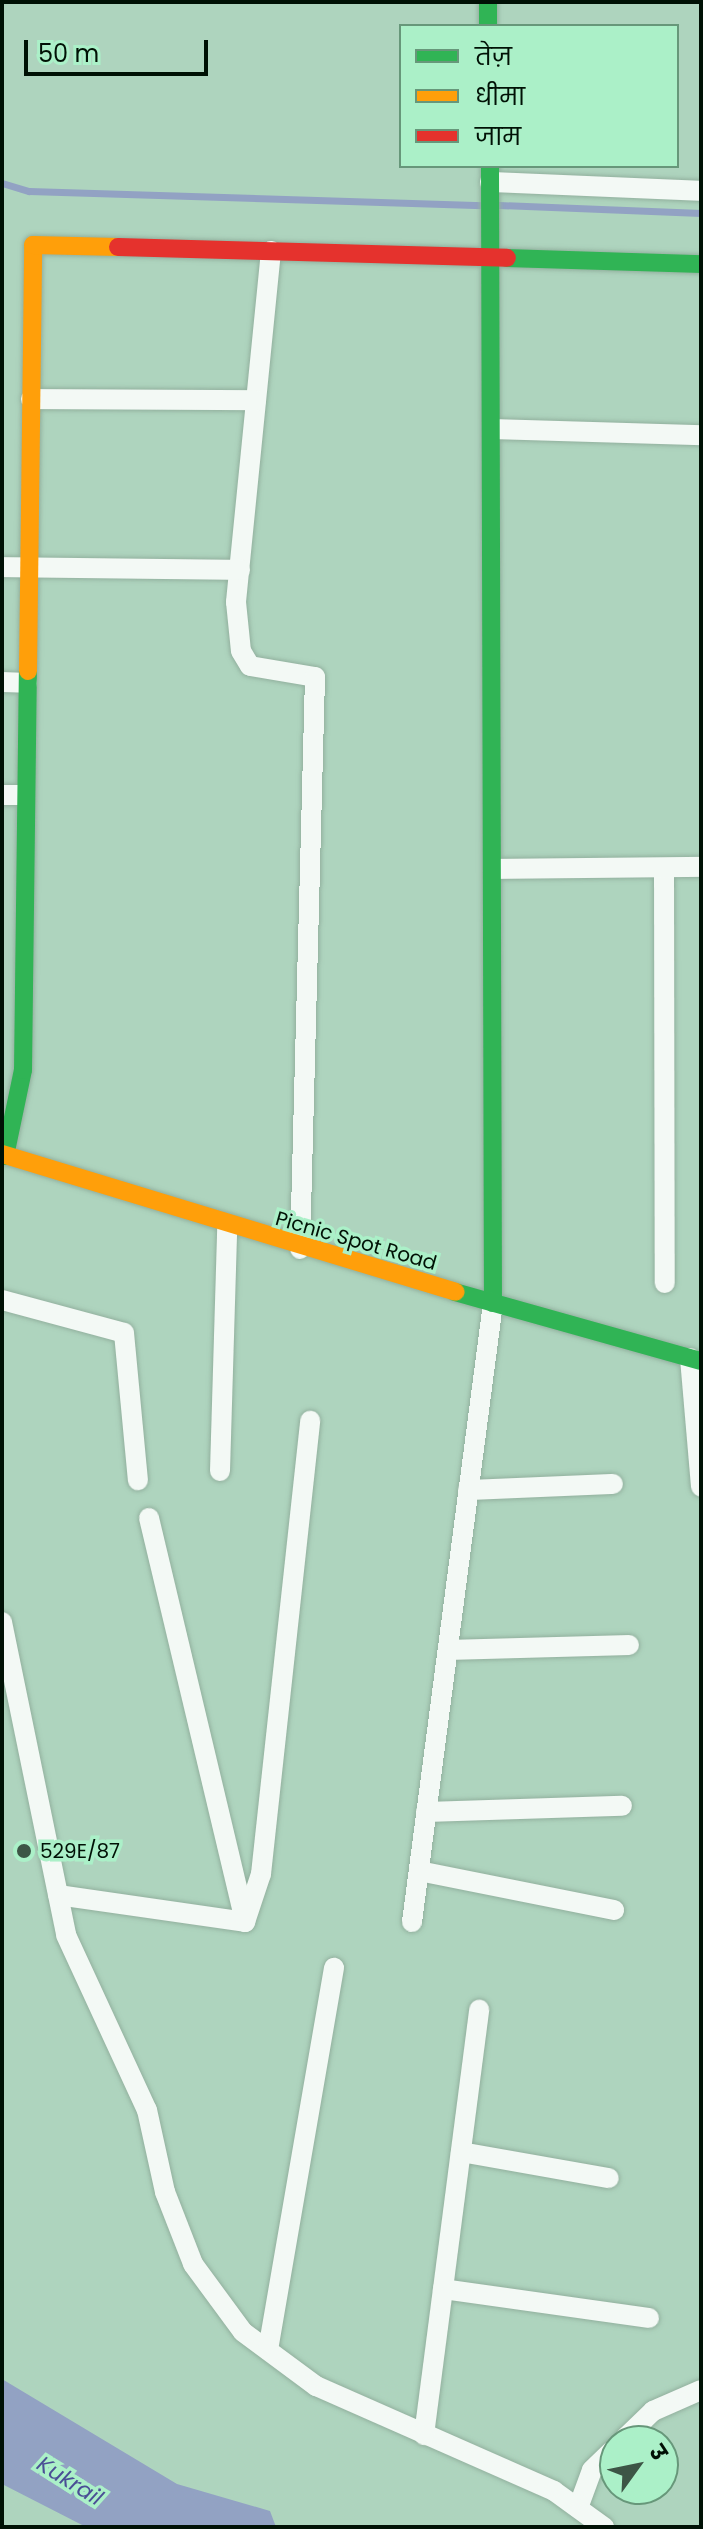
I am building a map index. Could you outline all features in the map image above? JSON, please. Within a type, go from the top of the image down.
[{"type":"street","points":[[488,2],[488,24]]},
{"type":"street","points":[[412,1922],[493,1303],[496,869],[490,181],[701,191]]},
{"type":"street","points":[[3,1155],[23,1070],[33,245],[701,264]]},
{"type":"street","points":[[271,251],[240,570],[241,651],[250,666],[315,677],[300,1249]]},
{"type":"street","points":[[31,399],[256,400]]},
{"type":"street","points":[[493,429],[701,435]]},
{"type":"street","points":[[2,567],[240,570]]},
{"type":"street","points":[[2,682],[27,683]]},
{"type":"street","points":[[2,795],[25,795]]},
{"type":"street","points":[[496,869],[701,867]]},
{"type":"street","points":[[664,868],[665,1283]]},
{"type":"street","points":[[2,926],[24,928]]},
{"type":"street","name":"Picnic Spot Road","points":[[3,1155],[227,1228],[696,1360]]},
{"type":"street","points":[[220,1471],[227,1228]]},
{"type":"street","points":[[2,1300],[124,1333],[138,1480]]},
{"type":"street","points":[[696,1360],[701,1487]]},
{"type":"street","points":[[245,1922],[263,1859],[310,1421]]},
{"type":"street","points":[[468,1490],[613,1484]]},
{"type":"street","points":[[149,1518],[245,1922]]},
{"type":"street","points":[[2,1622],[10,1699],[58,1895],[89,1994],[147,2110],[165,2192],[193,2264],[243,2332],[316,2386],[424,2435],[604,2527]]},
{"type":"street","points":[[448,1650],[629,1645]]},
{"type":"street","points":[[426,1812],[622,1806]]},
{"type":"street","points":[[419,1871],[614,1910]]},
{"type":"street","points":[[58,1895],[245,1922]]},
{"type":"street","points":[[268,2350],[334,1968]]},
{"type":"street","points":[[424,2435],[479,2010]]},
{"type":"street","points":[[461,2152],[609,2178]]},
{"type":"street","points":[[443,2289],[649,2318]]},
{"type":"street","points":[[639,2425],[653,2411],[701,2390]]},
{"type":"street","points":[[580,2516],[592,2470],[599,2463]]},
{"type":"water","name":"Kukrail","points":[[2,2379],[177,2484],[270,2511],[276,2527],[86,2527],[2,2484]]},
{"type":"waterway","points":[[2,183],[29,191],[483,205]]},
{"type":"waterway","points":[[499,205],[701,213]]},
{"type":"traffic: fast","points":[[488,2],[488,24]]},
{"type":"traffic: fast","points":[[490,168],[493,1303]]},
{"type":"traffic: fast","points":[[507,258],[701,264]]},
{"type":"traffic: fast","points":[[5,1156],[23,1070],[28,671]]},
{"type":"traffic: fast","points":[[455,1292],[701,1361]]},
{"type":"traffic: slow","points":[[28,671],[33,245],[118,247]]},
{"type":"traffic: slow","points":[[2,1154],[455,1292]]},
{"type":"traffic: jam","points":[[118,247],[507,258]]},
{"type":"place","name":"529E/87","points":[[24,1851]]}]
